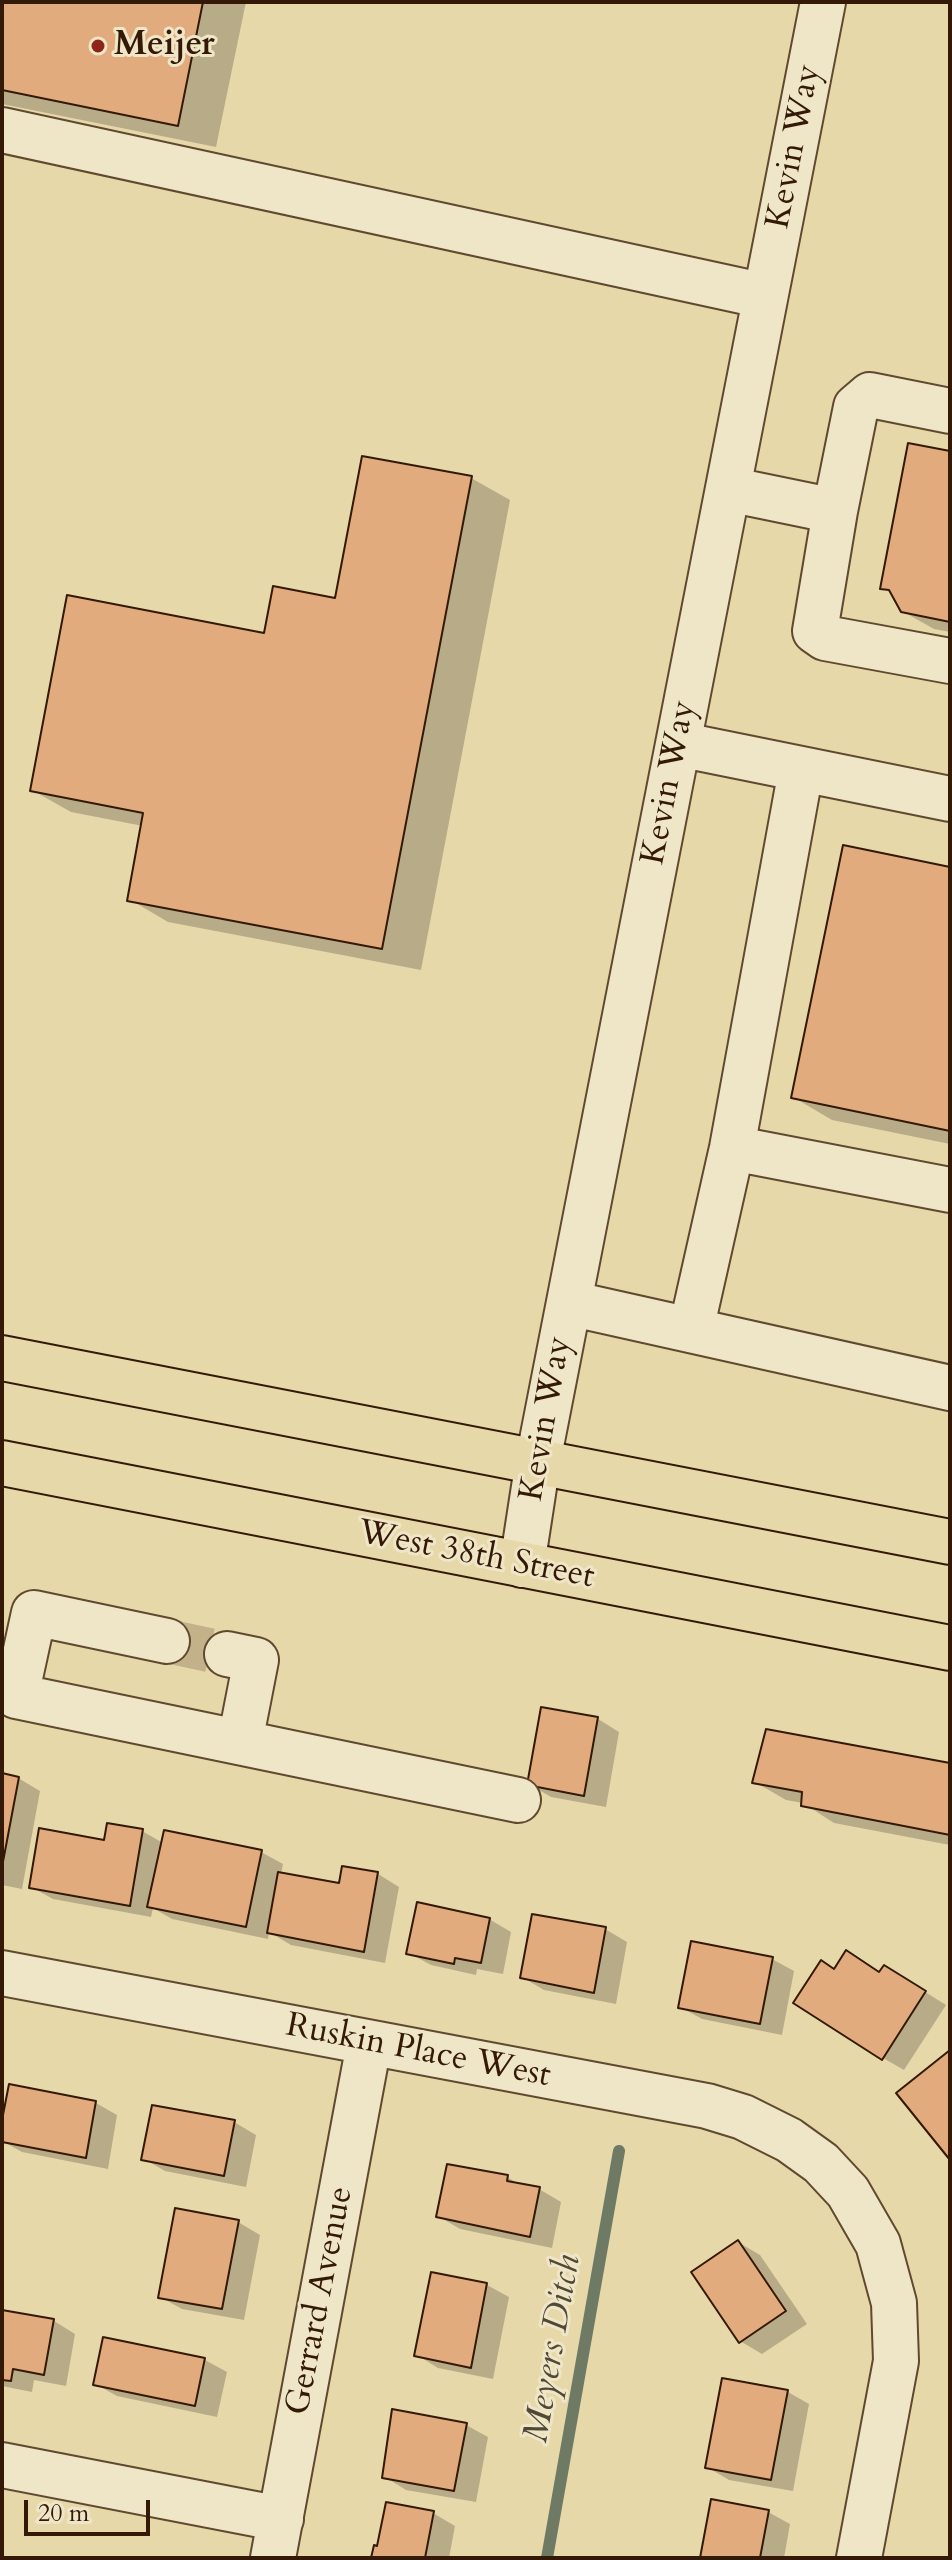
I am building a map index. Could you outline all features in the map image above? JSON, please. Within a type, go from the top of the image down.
[{"type":"main road","points":[[2,1358],[950,1542]]},
{"type":"main road","name":"West 38th Street","points":[[2,1463],[950,1648]]},
{"type":"street","name":"Kevin Way","points":[[522,1565],[538,1461],[823,2]]},
{"type":"street","points":[[2,130],[765,296]]},
{"type":"street","points":[[950,411],[870,395],[856,407],[815,631],[825,638],[950,661]]},
{"type":"street","points":[[728,489],[835,511]]},
{"type":"street","points":[[678,744],[950,799]]},
{"type":"street","points":[[691,1330],[732,1148],[801,770]]},
{"type":"street","points":[[732,1148],[950,1190]]},
{"type":"street","points":[[569,1303],[950,1388]]},
{"type":"street","points":[[167,1641],[34,1613],[16,1696],[518,1800]]},
{"type":"street","points":[[227,1654],[256,1660],[240,1742]]},
{"type":"street","name":"Ruskin Place West","points":[[2,1973],[720,2108],[789,2140],[821,2163],[848,2192],[878,2244],[890,2282],[896,2322],[896,2361],[859,2558]]},
{"type":"street","name":"Gerrard Avenue","points":[[277,2539],[369,2044]]},
{"type":"street","points":[[2,2465],[277,2539]]},
{"type":"building","name":"Meijer","points":[[2,2],[203,2],[178,126],[2,90]]},
{"type":"building","points":[[908,443],[950,451],[950,622],[901,612],[889,590],[880,589]]},
{"type":"building","points":[[362,456],[472,476],[382,949],[127,901],[143,813],[30,791],[67,595],[264,633],[273,586],[335,598]]},
{"type":"building","points":[[843,845],[950,867],[950,1131],[791,1098]]},
{"type":"building","points":[[541,1707],[598,1717],[584,1796],[527,1785]]},
{"type":"building","points":[[766,1729],[950,1763],[950,1835],[801,1806],[802,1792],[752,1783]]},
{"type":"building","points":[[2,1773],[19,1777],[2,1867]]},
{"type":"building","points":[[107,1823],[143,1829],[130,1906],[29,1888],[39,1828],[104,1840]]},
{"type":"building","points":[[164,1830],[262,1850],[246,1927],[147,1907]]},
{"type":"building","points":[[342,1866],[378,1872],[364,1952],[267,1933],[278,1872],[339,1883]]},
{"type":"building","points":[[417,1902],[490,1918],[481,1963],[455,1958],[454,1964],[406,1954]]},
{"type":"building","points":[[532,1914],[606,1927],[594,1993],[520,1978]]},
{"type":"building","points":[[691,1941],[773,1957],[760,2024],[678,2008]]},
{"type":"building","points":[[846,1950],[879,1972],[884,1965],[926,1991],[882,2060],[793,2003],[821,1960],[834,1969]]},
{"type":"building","points":[[950,2050],[950,2160],[896,2093]]},
{"type":"building","points":[[9,2084],[96,2101],[86,2158],[2,2142],[2,2120]]},
{"type":"building","points":[[152,2105],[235,2120],[224,2176],[141,2160]]},
{"type":"building","points":[[447,2164],[508,2175],[507,2181],[540,2187],[530,2237],[436,2217]]},
{"type":"building","points":[[175,2208],[239,2220],[222,2309],[158,2298]]},
{"type":"building","points":[[738,2240],[786,2311],[739,2343],[691,2272]]},
{"type":"building","points":[[431,2272],[487,2283],[471,2368],[414,2356]]},
{"type":"building","points":[[2,2310],[54,2319],[44,2375],[13,2369],[11,2381],[2,2380]]},
{"type":"building","points":[[103,2337],[205,2358],[195,2406],[93,2385]]},
{"type":"building","points":[[722,2378],[788,2390],[771,2480],[705,2468]]},
{"type":"building","points":[[392,2409],[467,2423],[454,2491],[382,2478]]},
{"type":"building","points":[[711,2499],[769,2510],[760,2558],[700,2558]]},
{"type":"building","points":[[386,2502],[434,2511],[425,2558],[371,2558],[374,2545],[377,2546]]},
{"type":"waterway","name":"Meyers Ditch","points":[[547,2558],[619,2151]]},
{"type":"tunnel","points":[[167,1641],[227,1654]]},
{"type":"place","name":"Meijer","points":[[98,46]]}]
